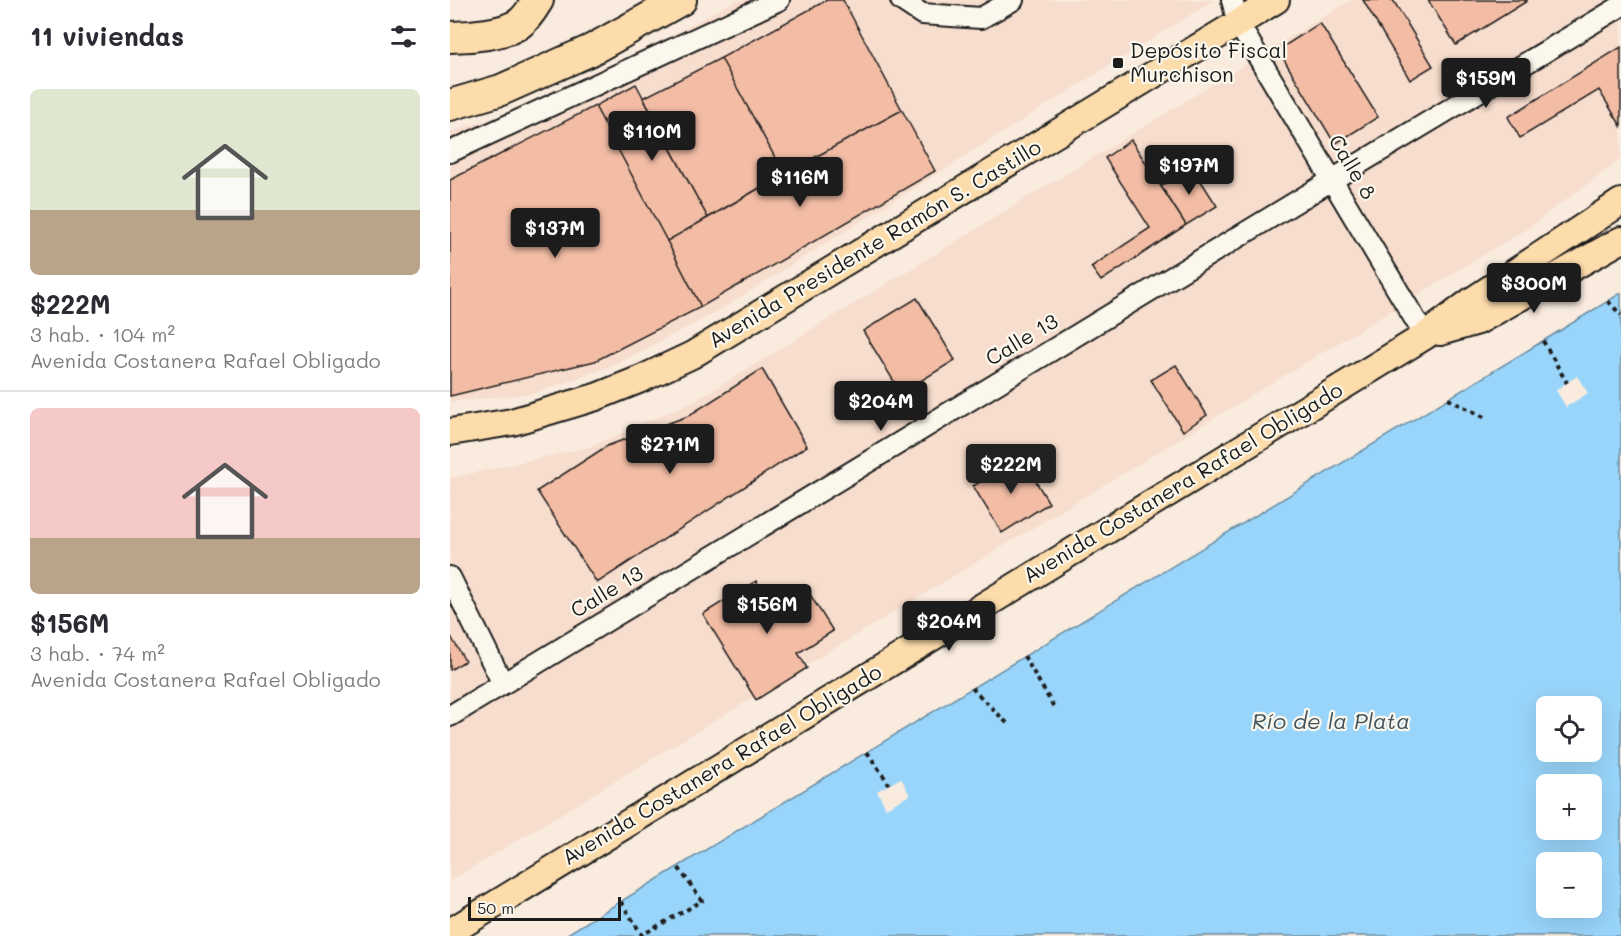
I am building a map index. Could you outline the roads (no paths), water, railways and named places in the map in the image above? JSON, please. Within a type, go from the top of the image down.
[{"type":"highway","points":[[450,37],[487,35],[519,25],[538,0]]},
{"type":"highway","points":[[450,105],[501,90],[591,50],[681,0]]},
{"type":"main road","name":"Avenida Presidente Ramón S. Castillo","points":[[450,432],[512,422],[596,397],[641,380],[692,355],[1116,98],[1235,11],[1276,0]]},
{"type":"main road","name":"Avenida Costanera Rafael Obligado","points":[[450,932],[1425,336],[1470,302],[1621,202]]},
{"type":"main road","name":"Avenida Costanera Rafael Obligado","points":[[1425,336],[1478,321],[1621,240]]},
{"type":"street","points":[[450,152],[779,0]]},
{"type":"street","points":[[901,0],[922,14],[981,18],[1013,0]]},
{"type":"street","name":"Calle 13","points":[[450,716],[1621,6]]},
{"type":"street","name":"Calle 8","points":[[1235,11],[1425,336]]},
{"type":"street","points":[[450,577],[504,684]]},
{"type":"water","name":"Río de la Plata","points":[[1621,293],[1621,936],[564,936],[1543,341]]},
{"type":"place","name":"Depósito Fiscal Murchison","points":[[1118,63]]}]
